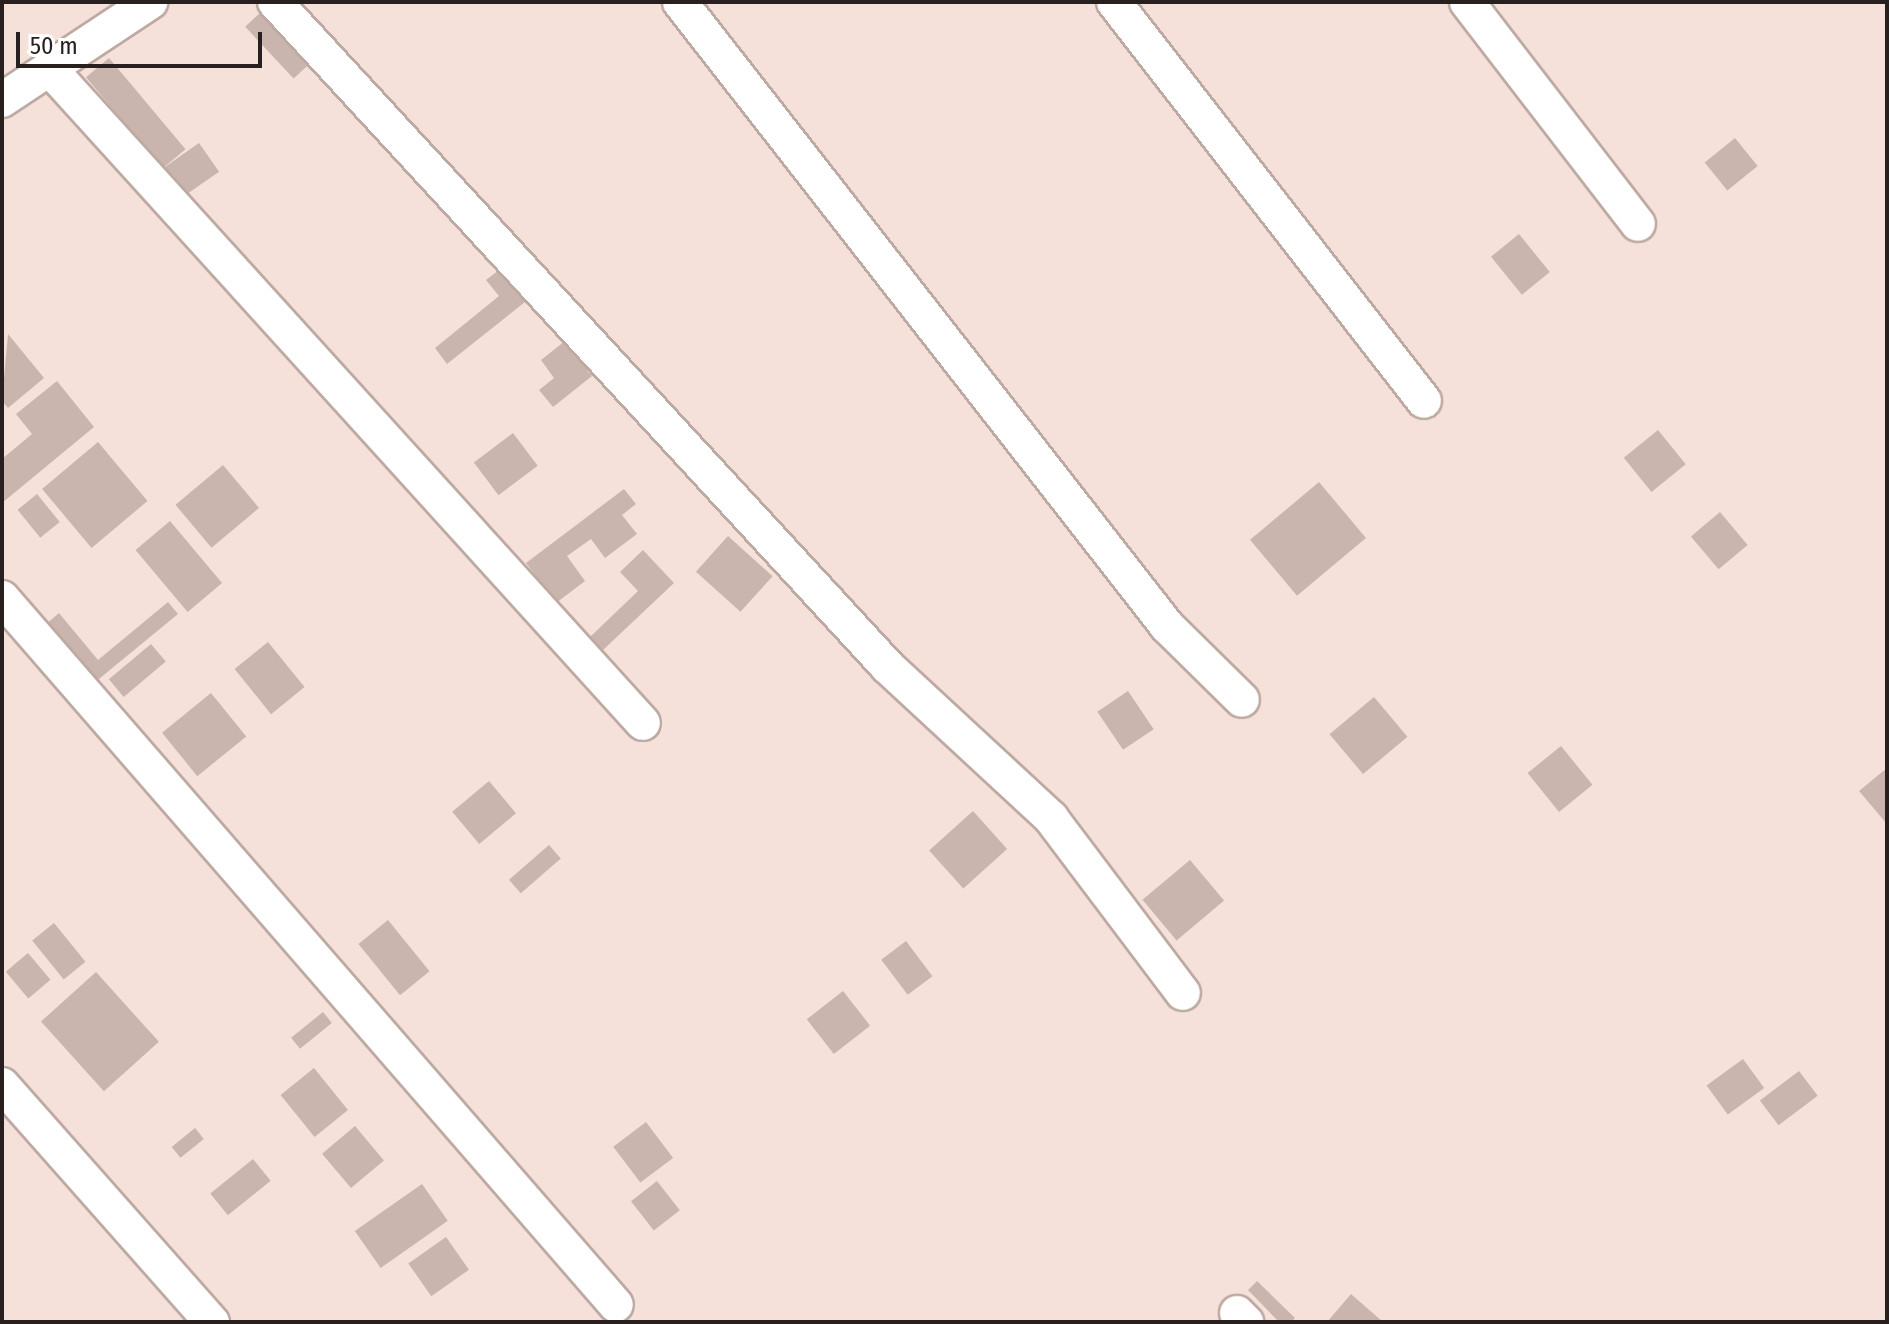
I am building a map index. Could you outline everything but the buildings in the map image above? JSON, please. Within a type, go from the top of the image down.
[{"type":"street","points":[[2,100],[150,2]]},
{"type":"street","points":[[275,2],[887,666],[1051,818],[1183,993]]},
{"type":"street","points":[[680,2],[1167,626],[1242,700]]},
{"type":"street","points":[[1114,2],[1424,401]]},
{"type":"street","points":[[1467,2],[1638,224]]},
{"type":"street","points":[[49,68],[643,723]]},
{"type":"street","points":[[2,598],[616,1305]]},
{"type":"street","points":[[2,1085],[212,1322]]}]
